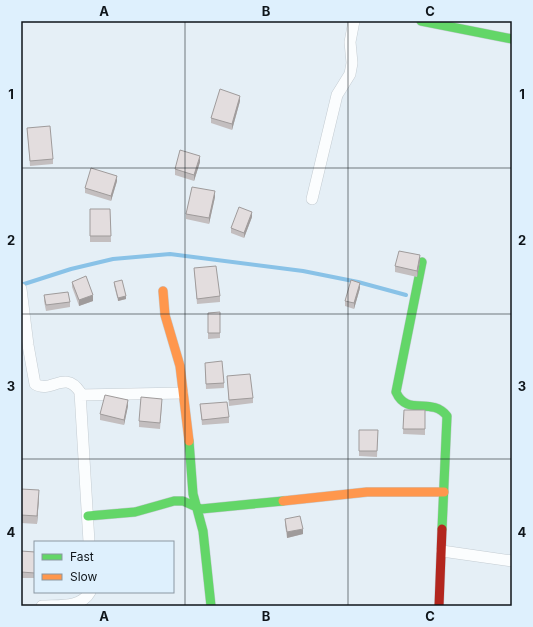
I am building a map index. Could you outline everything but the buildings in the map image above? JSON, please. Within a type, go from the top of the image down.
[{"type":"street","points":[[312,199],[337,95],[350,74],[352,63],[350,42],[354,21]]},
{"type":"street","points":[[421,21],[512,39]]},
{"type":"street","points":[[479,32],[480,21]]},
{"type":"street","points":[[422,262],[396,392],[404,404],[410,406],[433,406],[445,411],[448,416],[438,606]]},
{"type":"street","points":[[21,289],[28,345],[35,384],[44,386],[66,382],[76,386],[80,395],[89,541]]},
{"type":"street","points":[[163,290],[165,315],[177,352],[182,393],[187,416],[193,494],[195,506],[203,531],[211,606]]},
{"type":"street","points":[[80,395],[182,393]]},
{"type":"street","points":[[88,516],[135,512],[174,501],[184,501],[195,506],[210,509],[367,492],[444,492]]},
{"type":"street","points":[[442,551],[512,561]]},
{"type":"street","points":[[42,606],[75,604],[82,601],[89,593]]},
{"type":"waterway","points":[[21,285],[71,269],[113,259],[170,254],[303,271],[358,282],[406,295]]},
{"type":"traffic: fast","points":[[421,21],[512,39]]},
{"type":"traffic: fast","points":[[422,262],[396,392],[406,403],[434,407],[441,410],[447,416],[442,529]]},
{"type":"traffic: fast","points":[[189,441],[193,494],[203,531],[211,606]]},
{"type":"traffic: fast","points":[[88,516],[135,512],[174,501],[183,501],[201,509],[283,501]]},
{"type":"traffic: slow","points":[[163,291],[165,315],[180,366],[189,441]]},
{"type":"traffic: slow","points":[[283,501],[367,492],[444,492]]},
{"type":"traffic: jam","points":[[439,606],[442,529]]}]
